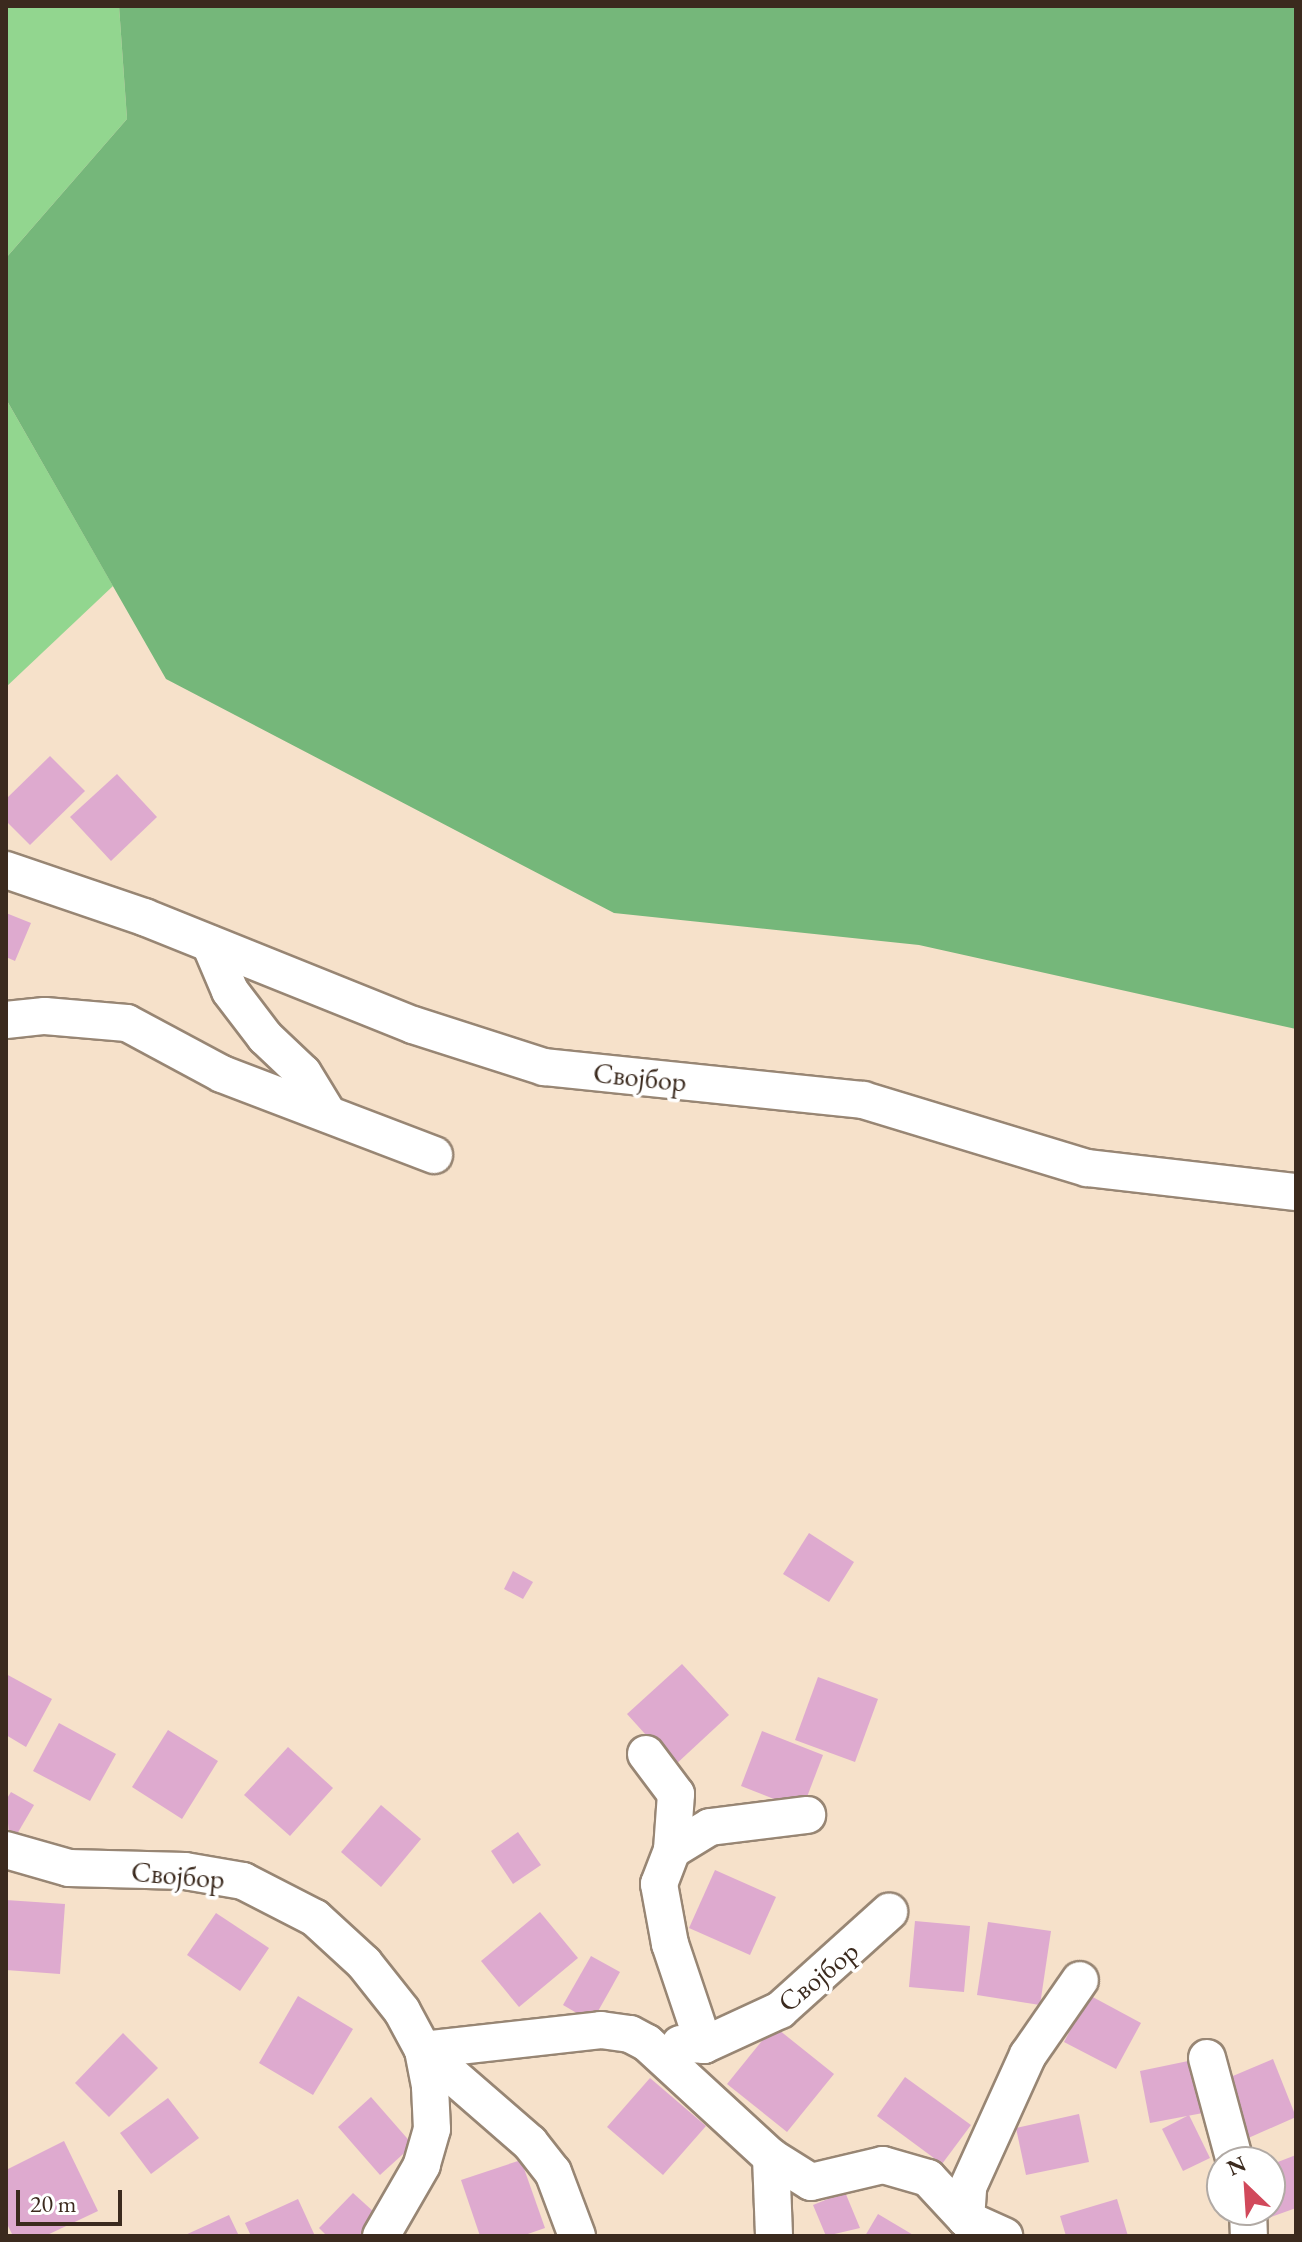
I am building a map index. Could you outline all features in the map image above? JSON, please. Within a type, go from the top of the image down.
[{"type":"street","name":"Својбор","points":[[6,870],[210,944],[413,1025],[544,1067],[863,1100],[1087,1168],[1296,1192]]},
{"type":"street","points":[[210,944],[230,991],[265,1037],[303,1073],[328,1114]]},
{"type":"street","points":[[6,1020],[45,1016],[127,1023],[222,1074],[434,1155]]},
{"type":"street","points":[[646,1754],[676,1794],[672,1850],[659,1884],[670,1944],[704,2045]]},
{"type":"street","points":[[672,1850],[710,1827],[807,1815]]},
{"type":"street","name":"Својбор","points":[[6,1850],[69,1868],[185,1871],[264,1888],[315,1918],[364,1963],[402,2011],[423,2050],[530,2143],[553,2172],[577,2236]]},
{"type":"street","name":"Својбор","points":[[647,2043],[704,2045],[780,2010],[889,1912]]},
{"type":"street","points":[[966,2219],[968,2187],[1028,2055],[1080,1980]]},
{"type":"street","name":"Својбор","points":[[423,2050],[601,2030],[630,2034],[647,2043],[771,2157],[811,2182],[883,2165],[928,2178],[966,2219],[1004,2236]]},
{"type":"street","name":"Својбор","points":[[381,2236],[403,2204],[432,2129],[423,2050]]},
{"type":"street","points":[[1207,2058],[1231,2146]]},
{"type":"street","points":[[771,2157],[774,2236]]},
{"type":"green space","points":[[6,6],[119,6],[127,119],[6,258]]},
{"type":"green space","points":[[119,6],[1296,6],[1296,1029],[919,945],[614,913],[166,679],[6,399],[6,258],[127,119]]},
{"type":"green space","points":[[6,399],[113,586],[6,687]]},
{"type":"building","points":[[50,756],[85,791],[30,845],[6,821],[6,799]]},
{"type":"building","points":[[117,774],[157,817],[111,861],[70,817]]},
{"type":"building","points":[[6,913],[31,923],[15,961],[6,957]]},
{"type":"building","points":[[809,1533],[854,1562],[829,1602],[783,1574]]},
{"type":"building","points":[[513,1571],[533,1582],[523,1599],[504,1589]]},
{"type":"building","points":[[682,1664],[729,1715],[674,1766],[627,1714]]},
{"type":"building","points":[[6,1674],[52,1699],[26,1747],[6,1735]]},
{"type":"building","points":[[818,1677],[878,1699],[855,1762],[795,1740]]},
{"type":"building","points":[[59,1723],[116,1754],[90,1801],[33,1771]]},
{"type":"building","points":[[168,1730],[218,1761],[182,1819],[132,1787]]},
{"type":"building","points":[[762,1731],[823,1755],[802,1810],[741,1786]]},
{"type":"building","points":[[288,1747],[333,1788],[290,1836],[244,1795]]},
{"type":"building","points":[[11,1792],[34,1805],[10,1846],[6,1800]]},
{"type":"building","points":[[381,1805],[421,1839],[381,1887],[341,1852]]},
{"type":"building","points":[[518,1832],[541,1865],[513,1884],[491,1851]]},
{"type":"building","points":[[715,1870],[776,1897],[750,1955],[689,1928]]},
{"type":"building","points":[[6,1900],[65,1904],[60,1974],[6,1970]]},
{"type":"building","points":[[540,1912],[578,1958],[519,2007],[481,1961]]},
{"type":"building","points":[[216,1913],[269,1948],[240,1991],[187,1955]]},
{"type":"building","points":[[915,1921],[970,1926],[964,1992],[909,1987]]},
{"type":"building","points":[[988,1922],[1051,1931],[1040,2005],[977,1995]]},
{"type":"building","points":[[591,1956],[620,1972],[592,2022],[563,2005]]},
{"type":"building","points":[[1089,1995],[1141,2023],[1116,2069],[1064,2042]]},
{"type":"building","points":[[298,1996],[353,2029],[313,2095],[259,2063]]},
{"type":"building","points":[[774,2026],[834,2074],[787,2132],[727,2084]]},
{"type":"building","points":[[123,2033],[158,2068],[109,2117],[75,2083]]},
{"type":"building","points":[[1273,2059],[1296,2117],[1246,2139],[1221,2081]]},
{"type":"building","points":[[1193,2060],[1203,2113],[1150,2123],[1140,2071]]},
{"type":"building","points":[[905,2077],[971,2125],[942,2164],[877,2116]]},
{"type":"building","points":[[650,2078],[706,2126],[663,2175],[607,2127]]},
{"type":"building","points":[[371,2097],[413,2145],[380,2175],[338,2127]]},
{"type":"building","points":[[168,2098],[199,2138],[151,2174],[120,2133]]},
{"type":"building","points":[[1079,2114],[1089,2162],[1026,2175],[1016,2128]]},
{"type":"building","points":[[1189,2115],[1206,2150],[1206,2160],[1183,2171],[1162,2129]]},
{"type":"building","points":[[64,2141],[98,2211],[45,2236],[13,2236],[6,2222],[6,2170]]},
{"type":"building","points":[[1296,2155],[1296,2208],[1286,2212],[1286,2159]]},
{"type":"building","points":[[521,2160],[545,2228],[522,2236],[480,2236],[461,2180]]},
{"type":"building","points":[[845,2192],[860,2228],[826,2236],[813,2205]]},
{"type":"building","points":[[353,2193],[385,2222],[372,2236],[327,2236],[319,2228]]},
{"type":"building","points":[[298,2199],[315,2236],[251,2236],[245,2223]]},
{"type":"building","points":[[1117,2199],[1128,2236],[1066,2236],[1060,2216]]},
{"type":"building","points":[[878,2214],[915,2236],[865,2236]]},
{"type":"building","points":[[229,2215],[239,2236],[183,2236]]}]
